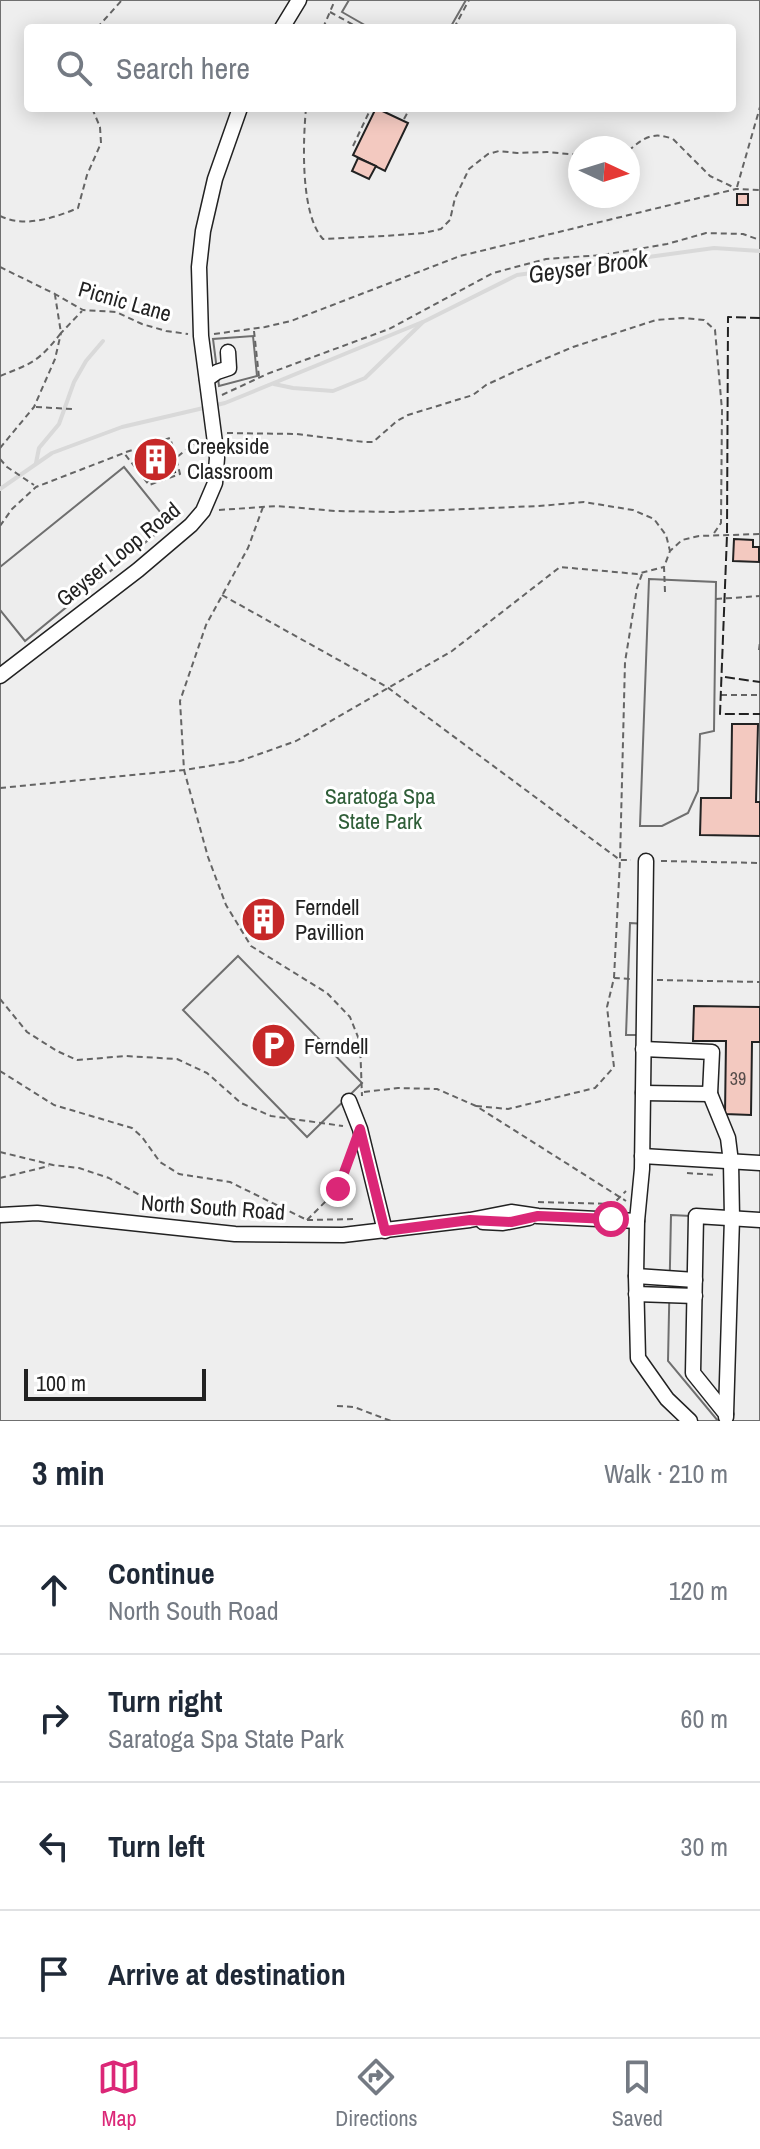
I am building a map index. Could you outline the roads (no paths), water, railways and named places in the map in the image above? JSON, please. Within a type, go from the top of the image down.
[{"type":"street","points":[[284,24],[299,0]]},
{"type":"street","name":"Geyser Loop Road","points":[[0,676],[35,642],[191,525],[203,511],[215,483],[215,431],[201,336],[199,267],[203,231],[215,179],[239,112]]},
{"type":"street","points":[[207,379],[229,368],[228,352]]},
{"type":"street","points":[[157,533],[166,546]]},
{"type":"street","points":[[645,861],[642,1156],[636,1276],[638,1358],[667,1399],[690,1421]]},
{"type":"street","points":[[643,1049],[712,1052],[710,1094],[728,1138],[731,1169],[726,1418]]},
{"type":"street","points":[[643,1093],[710,1094]]},
{"type":"street","points":[[349,1101],[360,1129],[385,1231]]},
{"type":"street","points":[[642,1156],[731,1169],[760,1163]]},
{"type":"street","name":"North South Road","points":[[0,1215],[37,1213],[235,1234],[343,1235],[470,1220],[503,1223],[538,1216],[637,1221]]},
{"type":"street","points":[[726,1418],[693,1373],[696,1216],[760,1220]]},
{"type":"street","points":[[636,1276],[695,1280]]},
{"type":"street","points":[[636,1294],[695,1296]]},
{"type":"waterway","name":"Geyser Brook","points":[[0,489],[52,453],[122,427],[225,403],[425,321],[517,275],[714,248],[760,251]]},
{"type":"waterway","name":"Geyser Brook","points":[[274,384],[333,391],[365,378],[423,322]]},
{"type":"waterway","points":[[36,463],[39,448],[59,424],[74,382],[103,341]]},
{"type":"place","name":"Creekside Classroom","points":[[156,459]]},
{"type":"place","name":"Ferndell Pavillion","points":[[264,920]]},
{"type":"place","name":"Ferndell","points":[[273,1046]]},
{"type":"park label","name":"Saratoga Spa State Park","points":[[380,808]]}]
